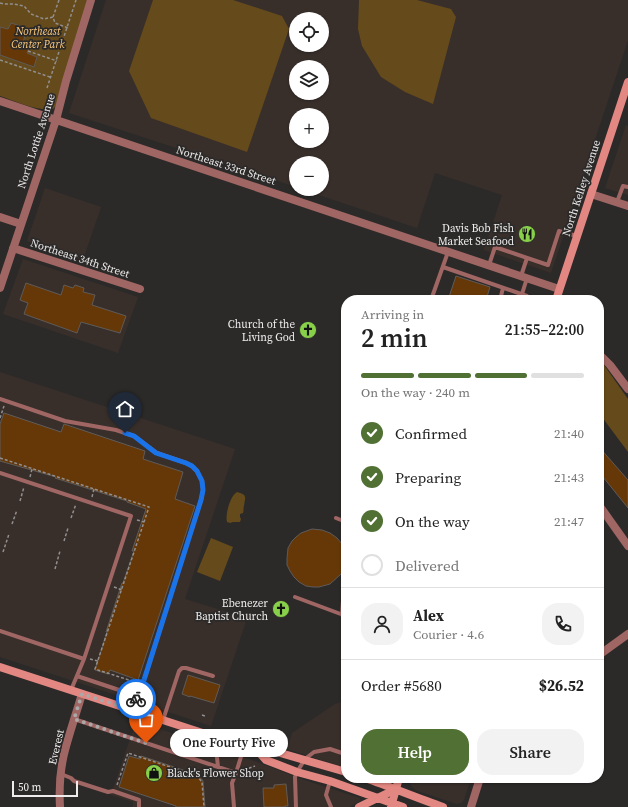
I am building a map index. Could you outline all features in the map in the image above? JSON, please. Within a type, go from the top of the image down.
[{"type":"main road","name":"North Kelley Avenue","points":[[558,295],[628,82]]},
{"type":"main road","points":[[0,667],[244,747],[258,751],[270,750],[341,770]]},
{"type":"main road","points":[[258,751],[266,760],[297,772],[330,781],[378,798],[391,805],[403,807]]},
{"type":"main road","points":[[379,783],[443,807]]},
{"type":"main road","points":[[391,805],[398,783]]},
{"type":"main road","points":[[359,807],[396,789]]},
{"type":"main road","points":[[384,807],[391,805]]},
{"type":"street","name":"North Lottie Avenue","points":[[0,288],[56,120],[66,81],[91,0]]},
{"type":"street","name":"Northeast 33rd Street","points":[[0,101],[560,289]]},
{"type":"street","points":[[591,194],[628,206]]},
{"type":"street","points":[[0,217],[21,224]]},
{"type":"street","name":"Northeast 34th Street","points":[[13,248],[140,289]]},
{"type":"street","points":[[604,359],[628,389]]},
{"type":"street","points":[[604,512],[628,546]]},
{"type":"street","points":[[604,651],[628,634]]},
{"type":"street","name":"Everest","points":[[60,807],[59,792],[64,755],[82,694]]},
{"type":"street","points":[[471,807],[478,783]]},
{"type":"lane","points":[[617,202],[623,186],[628,188]]},
{"type":"lane","points":[[489,265],[495,247],[548,265],[559,231],[577,236]]},
{"type":"lane","points":[[433,295],[448,251]]},
{"type":"lane","points":[[442,267],[522,294],[527,258]]},
{"type":"lane","points":[[502,295],[504,288]]},
{"type":"lane","points":[[0,399],[65,421],[116,430],[134,436],[156,453],[192,466],[197,471],[202,481],[203,490],[201,500],[144,680],[141,684],[132,710]]},
{"type":"lane","points":[[0,473],[131,516],[84,659],[71,690]]},
{"type":"lane","points":[[336,518],[341,520]]},
{"type":"lane","points":[[295,597],[341,614]]},
{"type":"lane","points":[[0,631],[84,659]]},
{"type":"lane","points":[[163,720],[179,671],[182,668],[213,676]]},
{"type":"lane","points":[[76,676],[137,696]]},
{"type":"lane","points":[[74,719],[236,773]]},
{"type":"lane","points":[[215,737],[218,767]]},
{"type":"lane","points":[[234,807],[232,783],[244,747]]},
{"type":"lane","points":[[296,807],[295,777],[305,759],[314,752],[330,749],[341,752]]},
{"type":"lane","points":[[61,774],[72,778],[74,781],[139,800],[139,807]]},
{"type":"lane","points":[[330,781],[326,796],[331,807]]},
{"type":"path","points":[[59,0],[53,17],[55,23],[68,28]]},
{"type":"path","points":[[47,88],[76,0]]},
{"type":"path","points":[[0,3],[24,6],[31,14],[44,19],[53,17]]},
{"type":"path","points":[[28,51],[57,61]]},
{"type":"path","points":[[0,60],[50,78]]},
{"type":"path","points":[[0,418],[6,401]]},
{"type":"path","points":[[0,458],[149,507],[95,669],[141,684]]},
{"type":"path","points":[[29,478],[32,469]]},
{"type":"path","points":[[20,501],[24,487]]},
{"type":"path","points":[[90,500],[94,489]]},
{"type":"path","points":[[71,518],[76,504]]},
{"type":"path","points":[[12,524],[16,510]]},
{"type":"path","points":[[64,541],[68,528]]},
{"type":"path","points":[[3,552],[9,534]]},
{"type":"path","points":[[55,569],[60,551]]},
{"type":"path","points":[[202,715],[206,716]]},
{"type":"path","points":[[115,792],[128,753],[197,776],[202,782],[204,807]]},
{"type":"path","points":[[236,773],[255,766]]},
{"type":"shaded area","points":[[106,0],[628,0],[628,40],[551,273],[484,250],[502,195],[435,173],[417,228],[322,196],[329,196],[329,156],[289,156],[289,185],[69,113]]},
{"type":"shaded area","points":[[626,125],[628,126],[628,195],[605,188]]},
{"type":"shaded area","points":[[45,188],[101,207],[83,260],[27,241]]},
{"type":"shaded area","points":[[23,259],[138,297],[118,353],[3,314]]},
{"type":"shaded area","points":[[0,372],[235,449],[185,599],[247,618],[211,726],[0,657]]},
{"type":"shaded area","points":[[341,702],[341,766],[287,749],[292,733],[335,704]]},
{"type":"shaded area","points":[[136,721],[360,798],[360,801],[349,807],[133,807],[133,802],[111,795]]},
{"type":"shaded area","points":[[411,783],[469,783],[464,800],[457,804],[418,791],[411,786]]},
{"type":"green space","name":"Northeast Center Park","points":[[0,0],[88,0],[56,106],[53,109],[47,110],[34,108],[0,96]]},
{"type":"green space","points":[[153,0],[233,0],[282,16],[289,29],[247,152],[151,118],[129,71]]},
{"type":"green space","points":[[359,0],[417,0],[451,9],[456,17],[433,104],[405,92],[381,77],[362,46],[358,29]]},
{"type":"green space","points":[[604,365],[628,399],[628,452],[604,420]]},
{"type":"green space","points":[[237,492],[243,494],[245,497],[243,513],[240,514],[240,522],[230,523],[227,522],[227,510],[232,497]]},
{"type":"green space","points":[[211,538],[233,547],[220,581],[197,572]]},
{"type":"building","points":[[11,23],[27,28],[23,43],[30,46],[27,53],[37,57],[34,67],[0,55],[0,27],[8,29]]},
{"type":"building","points":[[456,276],[490,287],[488,295],[450,295]]},
{"type":"building","points":[[26,283],[61,295],[64,285],[73,288],[75,285],[84,288],[83,292],[95,295],[92,305],[126,316],[120,333],[81,322],[77,333],[24,314],[28,303],[20,300]]},
{"type":"building","points":[[4,413],[61,432],[64,424],[145,451],[143,459],[183,472],[175,499],[195,506],[138,680],[110,670],[108,674],[95,670],[122,583],[134,551],[132,551],[146,509],[127,501],[55,478],[56,477],[0,461],[0,424]]},
{"type":"building","points":[[604,453],[628,480],[628,508],[604,478]]},
{"type":"building","points":[[312,529],[322,530],[330,533],[341,543],[341,574],[330,584],[319,587],[306,586],[299,582],[290,571],[287,565],[288,548],[292,541],[301,533]]},
{"type":"building","points":[[188,675],[220,685],[214,703],[182,694]]},
{"type":"building","points":[[129,756],[140,759],[141,756],[198,775],[203,781],[205,807],[176,807],[119,787]]},
{"type":"building","points":[[286,784],[288,806],[264,807],[263,788],[274,788],[274,785]]},
{"type":"way so far","points":[[136,699],[132,710],[82,694],[74,719],[146,743]]},
{"type":"place","name":"Davis Bob Fish Market Seafood","points":[[527,234]]},
{"type":"place","name":"Church of the Living God","points":[[308,330]]},
{"type":"place","name":"Ebenezer Baptist Church","points":[[281,609]]},
{"type":"place","name":"One Fourty Five","points":[[146,743]]},
{"type":"place","name":"Black's Flower Shop","points":[[154,773]]},
{"type":"route","points":[[125,433],[134,436],[156,453],[192,466],[197,471],[202,481],[203,490],[144,680],[140,686],[136,699]]}]
